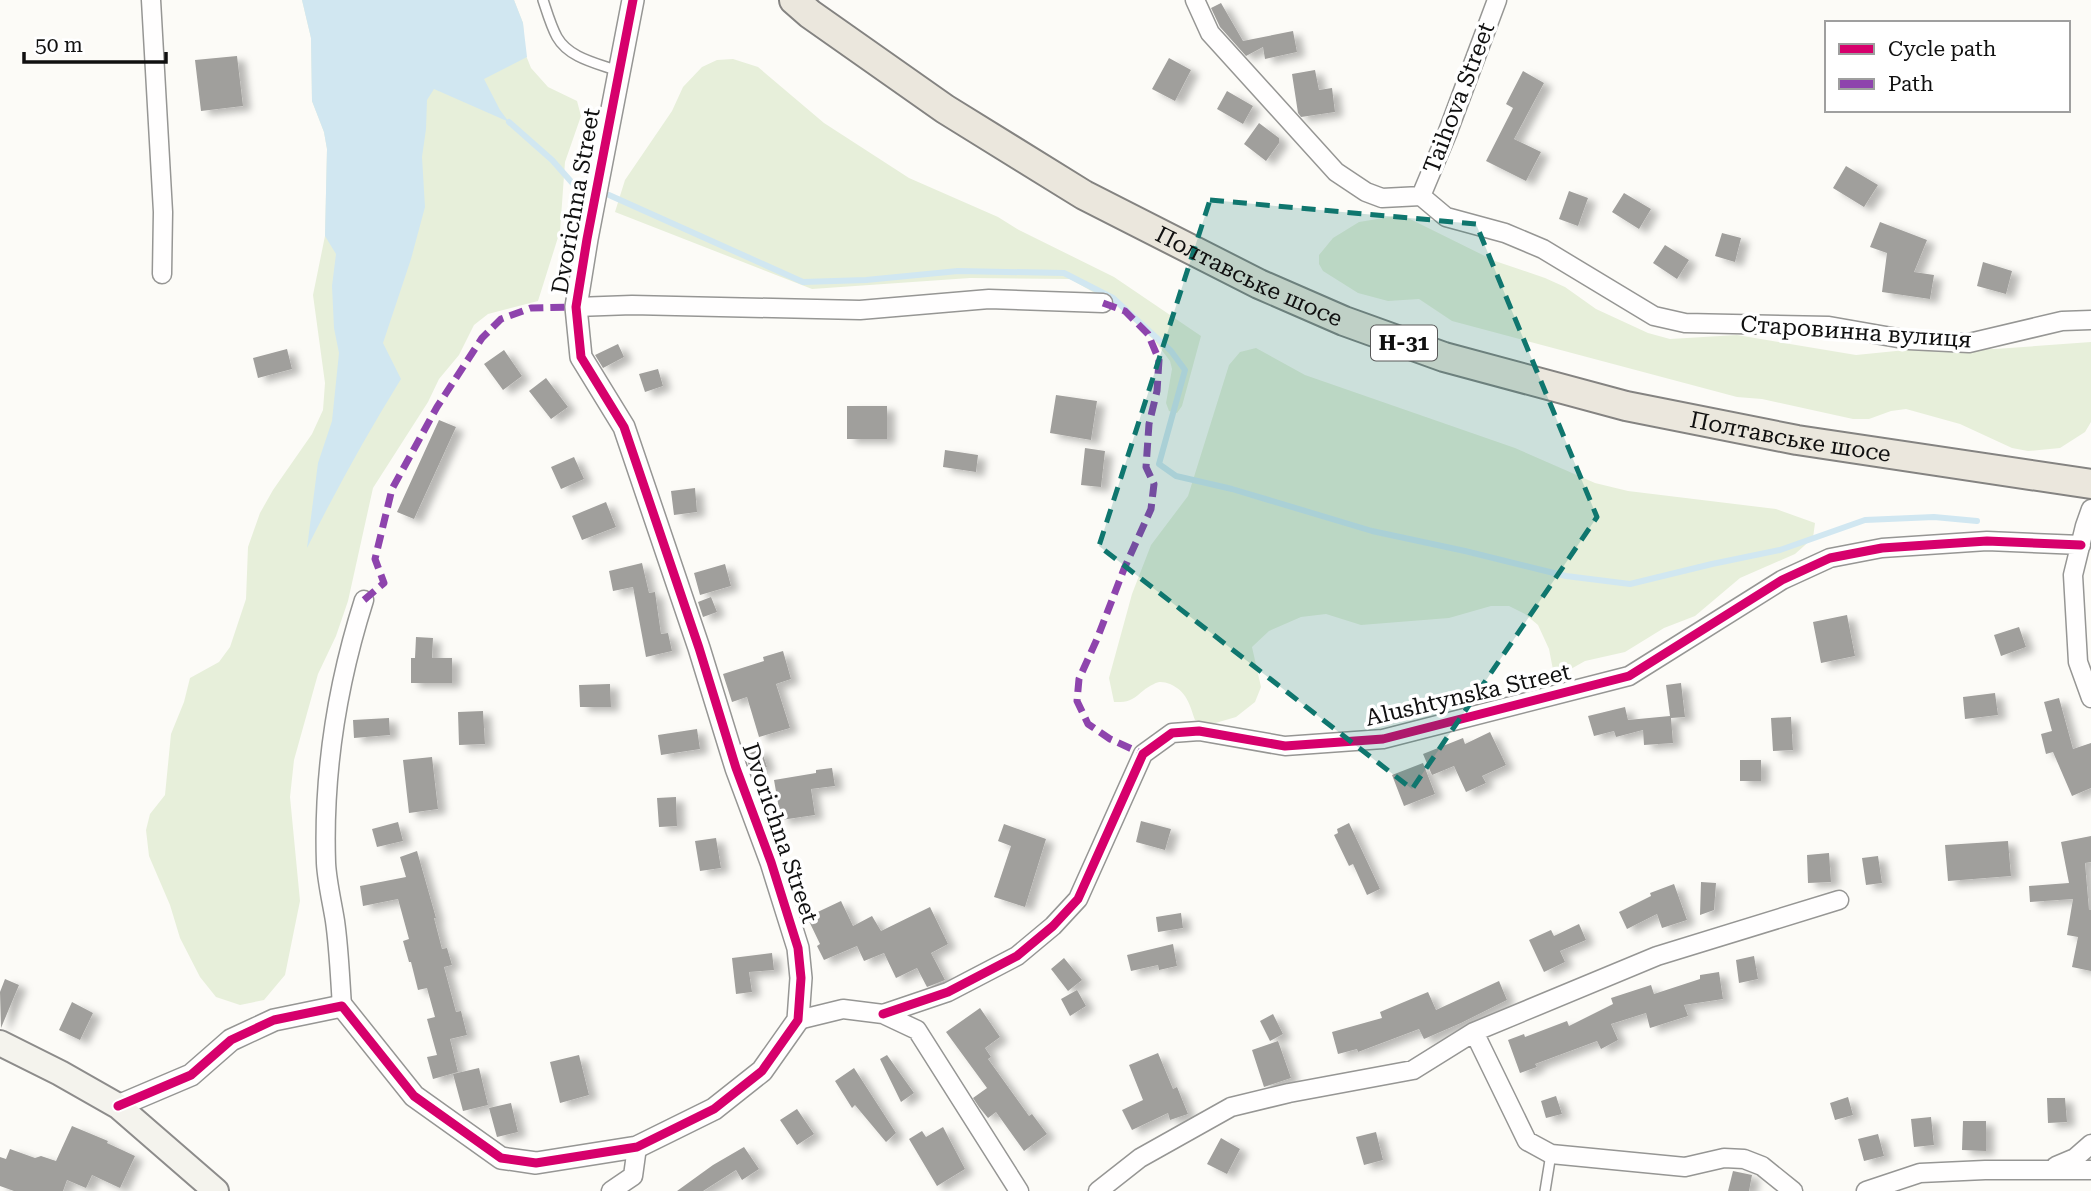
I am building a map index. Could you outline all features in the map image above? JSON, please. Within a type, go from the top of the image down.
[{"type":"main road","name":"Полтавське шосе","points":[[794,0],[945,108],[1084,195],[1259,284],[1344,321],[1444,357],[1626,406],[1797,440],[2091,484]]},
{"type":"main road","points":[[0,1043],[118,1106],[216,1191]]},
{"type":"street","points":[[151,0],[163,212],[162,274]]},
{"type":"street","name":"Dvorichna Street","points":[[633,0],[576,307],[581,357],[625,427],[736,768],[771,862],[798,948],[801,978],[798,1020]]},
{"type":"street","points":[[1195,0],[1210,33],[1336,172],[1366,192],[1382,198],[1421,196]]},
{"type":"street","name":"Taihova Street","points":[[1421,196],[1497,0]]},
{"type":"street","name":"Старовинна вулиця","points":[[1421,196],[1446,217],[1504,233],[1543,248],[1654,316],[1685,323],[1829,326],[1909,340],[1969,343],[2062,321],[2091,320]]},
{"type":"street","name":"Dvorichna Street","points":[[576,307],[632,305],[860,310],[989,299],[1103,303]]},
{"type":"street","points":[[2091,509],[2085,526],[2086,546],[2073,575],[2078,662],[2091,698]]},
{"type":"street","name":"Alushtynska Street","points":[[883,1014],[948,992],[1017,956],[1053,926],[1078,899],[1143,754],[1172,733],[1199,731],[1285,746],[1383,739],[1629,676],[1782,580],[1830,558],[1882,548],[1987,541],[2086,546]]},
{"type":"street","points":[[364,600],[339,695],[326,795],[326,866],[336,923],[342,1006],[414,1096],[501,1158],[536,1163],[637,1147],[714,1109],[762,1071],[798,1020],[843,1009],[883,1014],[917,1030],[1019,1191]]},
{"type":"street","points":[[1098,1191],[1140,1158],[1231,1107],[1289,1093],[1413,1070],[1474,1032],[1657,956],[1839,900]]},
{"type":"street","points":[[118,1106],[191,1075],[231,1040],[274,1020],[342,1006]]},
{"type":"street","points":[[1474,1032],[1527,1141],[1551,1154],[1685,1167],[1724,1158],[1744,1159],[1762,1166],[1793,1191]]},
{"type":"street","points":[[2048,1170],[2075,1158],[2091,1144]]},
{"type":"street","points":[[611,1191],[633,1176],[637,1147]]},
{"type":"street","points":[[1866,1191],[1920,1173],[2091,1170]]},
{"type":"lane","points":[[543,0],[556,36],[568,51],[618,71]]},
{"type":"lane","points":[[1545,1191],[1551,1154]]},
{"type":"highlighted area","points":[[1210,200],[1476,224],[1597,517],[1412,789],[1099,546]]},
{"type":"green space","points":[[302,0],[514,0],[523,23],[525,53],[531,68],[548,87],[577,101],[581,116],[565,162],[560,231],[538,301],[488,314],[474,325],[459,355],[439,379],[428,402],[373,488],[348,601],[336,636],[318,674],[294,760],[290,797],[300,901],[285,975],[264,1000],[240,1005],[216,997],[200,977],[180,938],[170,905],[149,856],[146,830],[150,814],[165,795],[171,734],[190,678],[219,662],[230,647],[246,599],[248,547],[260,513],[312,434],[323,410],[325,383],[313,295],[325,236],[327,149],[324,132],[312,101],[311,38]]},
{"type":"green space","points":[[733,59],[758,67],[824,123],[909,178],[998,217],[1114,277],[1201,336],[1182,406],[1177,413],[1169,411],[1166,403],[1172,369],[1170,361],[1154,340],[1116,305],[1070,279],[970,278],[812,289],[615,212],[625,180],[672,111],[683,87],[702,67],[717,60]]},
{"type":"green space","points":[[1395,216],[1410,219],[1495,261],[1545,278],[1565,287],[1596,309],[1648,333],[1670,339],[1737,335],[1856,355],[1926,348],[1995,349],[2091,342],[2091,422],[2085,432],[2060,448],[2028,451],[2012,448],[1960,424],[1906,409],[1869,419],[1853,419],[1762,399],[1737,397],[1452,321],[1419,299],[1388,301],[1358,293],[1323,271],[1319,264],[1319,255],[1333,238],[1359,222]]},
{"type":"green space","points":[[1256,348],[1305,375],[1515,448],[1595,483],[1628,491],[1776,509],[1815,523],[1813,538],[1795,554],[1740,578],[1695,616],[1664,628],[1625,652],[1585,661],[1562,674],[1554,675],[1549,649],[1538,625],[1509,606],[1491,606],[1449,618],[1361,625],[1326,614],[1301,617],[1269,631],[1252,647],[1261,687],[1255,702],[1236,717],[1212,724],[1195,720],[1184,694],[1164,682],[1148,687],[1128,701],[1114,702],[1109,678],[1132,594],[1151,545],[1188,496],[1229,365],[1240,352]]},
{"type":"water","points":[[302,0],[514,0],[523,23],[527,57],[484,79],[509,122],[434,89],[427,100],[422,157],[425,207],[383,343],[401,379],[352,462],[307,548],[318,463],[332,421],[339,353],[334,328],[332,286],[336,254],[325,236],[327,149],[324,132],[312,101],[311,38]]},
{"type":"building","points":[[1221,3],[1243,41],[1293,31],[1297,52],[1265,59],[1263,47],[1246,56],[1220,27],[1211,8]]},
{"type":"building","points":[[237,56],[243,106],[201,111],[195,60]]},
{"type":"building","points":[[1169,58],[1191,70],[1175,101],[1152,89]]},
{"type":"building","points":[[1315,70],[1319,90],[1332,88],[1335,112],[1301,117],[1298,113],[1292,74]]},
{"type":"building","points":[[1523,71],[1544,83],[1514,139],[1541,152],[1526,181],[1486,161],[1513,108],[1506,104]]},
{"type":"building","points":[[1227,91],[1253,106],[1243,124],[1217,109]]},
{"type":"building","points":[[1259,123],[1279,138],[1279,143],[1266,161],[1244,144]]},
{"type":"building","points":[[1846,166],[1878,185],[1864,207],[1833,188]]},
{"type":"building","points":[[1569,191],[1588,198],[1578,226],[1559,219]]},
{"type":"building","points":[[1624,193],[1651,209],[1639,229],[1612,212]]},
{"type":"building","points":[[1880,222],[1927,240],[1914,272],[1934,275],[1930,299],[1882,292],[1887,253],[1870,247]]},
{"type":"building","points":[[1722,233],[1741,238],[1735,262],[1715,256]]},
{"type":"building","points":[[1665,245],[1689,260],[1677,279],[1653,263]]},
{"type":"building","points":[[1983,262],[2012,271],[2006,294],[1977,286]]},
{"type":"building","points":[[618,344],[624,357],[603,368],[595,355]]},
{"type":"building","points":[[287,349],[292,369],[258,378],[253,358]]},
{"type":"building","points":[[504,350],[522,376],[503,390],[484,364]]},
{"type":"building","points":[[658,369],[663,386],[645,392],[639,374]]},
{"type":"building","points":[[546,378],[568,407],[551,419],[529,391]]},
{"type":"building","points":[[1056,395],[1097,401],[1091,440],[1050,433]]},
{"type":"building","points":[[847,406],[887,406],[887,439],[847,439]]},
{"type":"building","points":[[439,420],[456,427],[414,519],[397,512]]},
{"type":"building","points":[[1085,448],[1105,451],[1101,487],[1081,485]]},
{"type":"building","points":[[945,450],[978,455],[976,472],[943,467]]},
{"type":"building","points":[[574,457],[584,479],[561,489],[551,467]]},
{"type":"building","points":[[695,488],[697,512],[674,515],[671,491]]},
{"type":"building","points":[[606,502],[616,527],[582,540],[572,516]]},
{"type":"building","points":[[642,563],[649,593],[655,592],[661,634],[668,633],[672,651],[646,657],[633,587],[613,591],[609,571]]},
{"type":"building","points":[[725,564],[731,586],[700,595],[694,573]]},
{"type":"building","points":[[711,597],[717,612],[703,617],[698,602]]},
{"type":"building","points":[[1847,615],[1855,656],[1821,663],[1813,622]]},
{"type":"building","points":[[2019,627],[2026,647],[2001,656],[1994,635]]},
{"type":"building","points":[[416,637],[433,638],[432,658],[452,658],[452,683],[411,683],[411,658],[415,658]]},
{"type":"building","points":[[783,651],[791,679],[776,684],[790,728],[759,737],[747,697],[732,702],[723,674],[764,661],[763,657]]},
{"type":"building","points":[[1681,683],[1685,717],[1671,718],[1673,743],[1644,745],[1643,730],[1616,737],[1614,731],[1594,736],[1588,716],[1625,707],[1628,720],[1670,716],[1666,685]]},
{"type":"building","points":[[610,684],[611,707],[580,707],[579,685]]},
{"type":"building","points":[[1995,693],[1998,715],[1965,719],[1963,697]]},
{"type":"building","points":[[2059,698],[2073,749],[2091,743],[2091,788],[2072,796],[2053,752],[2046,754],[2041,734],[2052,731],[2044,702]]},
{"type":"building","points":[[483,711],[485,744],[459,745],[458,712]]},
{"type":"building","points":[[1791,717],[1793,750],[1773,751],[1771,718]]},
{"type":"building","points":[[389,718],[390,735],[354,738],[353,720]]},
{"type":"building","points":[[697,729],[700,749],[661,755],[658,735]]},
{"type":"building","points":[[1490,732],[1506,765],[1482,776],[1486,783],[1466,792],[1454,766],[1432,775],[1423,754],[1463,738],[1465,744]]},
{"type":"building","points":[[761,749],[767,767],[751,772],[745,754]]},
{"type":"building","points":[[432,757],[438,809],[409,813],[403,760]]},
{"type":"building","points":[[1740,760],[1761,760],[1761,781],[1740,781]]},
{"type":"building","points":[[1423,763],[1435,794],[1404,806],[1392,775]]},
{"type":"building","points":[[832,768],[835,786],[811,789],[815,815],[781,820],[774,780]]},
{"type":"building","points":[[676,797],[677,826],[659,827],[657,798]]},
{"type":"building","points":[[1141,821],[1171,829],[1165,850],[1136,842]]},
{"type":"building","points":[[398,822],[403,841],[377,847],[372,829]]},
{"type":"building","points":[[1349,823],[1380,889],[1367,895],[1353,864],[1349,866],[1334,835],[1338,833],[1337,829]]},
{"type":"building","points":[[1004,824],[1046,839],[1025,907],[994,897],[1011,846],[998,841]]},
{"type":"building","points":[[2091,836],[2091,862],[2085,863],[2091,910],[2091,971],[2072,967],[2078,937],[2067,935],[2073,899],[2030,902],[2029,886],[2069,883],[2061,842]]},
{"type":"building","points":[[716,838],[721,868],[700,871],[695,841]]},
{"type":"building","points":[[2008,841],[2011,876],[1948,881],[1945,845]]},
{"type":"building","points":[[417,851],[442,949],[447,948],[452,965],[444,967],[456,1012],[461,1011],[467,1035],[450,1039],[458,1072],[433,1079],[427,1057],[437,1055],[427,1019],[435,1017],[427,988],[418,990],[409,962],[403,941],[409,939],[398,899],[363,906],[360,886],[406,877],[400,857]]},
{"type":"building","points":[[1829,853],[1831,882],[1808,883],[1807,855]]},
{"type":"building","points":[[1878,856],[1882,883],[1866,885],[1862,858]]},
{"type":"building","points":[[1701,882],[1716,883],[1714,910],[1700,915]]},
{"type":"building","points":[[1674,884],[1687,920],[1662,928],[1657,914],[1627,929],[1619,912],[1651,896],[1650,893]]},
{"type":"building","points":[[841,901],[853,926],[872,916],[881,931],[930,907],[948,944],[931,953],[945,980],[927,987],[917,968],[896,978],[884,953],[864,961],[857,946],[824,960],[817,946],[820,944],[807,917]]},
{"type":"building","points":[[1181,913],[1183,928],[1158,932],[1156,917]]},
{"type":"building","points":[[1579,924],[1586,940],[1560,951],[1565,962],[1544,972],[1529,940],[1551,930],[1554,936]]},
{"type":"building","points":[[1173,944],[1177,966],[1159,970],[1158,965],[1131,971],[1127,955]]},
{"type":"building","points":[[772,953],[774,970],[749,972],[752,992],[736,994],[732,958]]},
{"type":"building","points":[[1754,956],[1758,979],[1739,983],[1736,960]]},
{"type":"building","points":[[1064,958],[1082,980],[1068,991],[1051,969]]},
{"type":"building","points":[[1719,972],[1723,999],[1684,1005],[1688,1016],[1650,1028],[1646,1013],[1611,1024],[1618,1040],[1601,1049],[1597,1041],[1535,1064],[1537,1067],[1520,1073],[1508,1040],[1524,1034],[1525,1037],[1567,1021],[1569,1026],[1613,1004],[1611,998],[1651,985],[1654,994],[1700,979],[1700,975]]},
{"type":"building","points":[[5,979],[19,985],[1,1028],[0,992]]},
{"type":"building","points":[[1499,981],[1507,1000],[1461,1023],[1424,1039],[1419,1029],[1358,1052],[1357,1049],[1338,1054],[1332,1032],[1382,1018],[1380,1012],[1428,992],[1436,1010]]},
{"type":"building","points":[[1077,990],[1086,1006],[1070,1016],[1061,999]]},
{"type":"building","points":[[72,1002],[93,1013],[80,1040],[59,1030]]},
{"type":"building","points":[[980,1008],[1000,1037],[985,1048],[991,1057],[988,1059],[1029,1116],[1032,1114],[1047,1134],[1024,1151],[996,1112],[988,1118],[973,1098],[987,1088],[946,1032]]},
{"type":"building","points":[[1273,1014],[1283,1034],[1270,1041],[1260,1021]]},
{"type":"building","points":[[1278,1041],[1291,1078],[1264,1087],[1252,1050]]},
{"type":"building","points":[[1158,1053],[1173,1089],[1177,1087],[1188,1114],[1170,1120],[1168,1113],[1132,1130],[1122,1110],[1143,1100],[1129,1065]]},
{"type":"building","points":[[579,1055],[589,1095],[560,1103],[550,1062]]},
{"type":"building","points":[[887,1055],[914,1093],[901,1102],[880,1059]]},
{"type":"building","points":[[479,1068],[488,1105],[463,1111],[453,1074]]},
{"type":"building","points":[[854,1068],[896,1133],[886,1142],[855,1105],[852,1108],[835,1081]]},
{"type":"building","points":[[1556,1096],[1562,1114],[1546,1118],[1541,1101]]},
{"type":"building","points":[[1848,1097],[1853,1115],[1835,1120],[1830,1103]]},
{"type":"building","points":[[2047,1098],[2065,1098],[2067,1122],[2048,1123]]},
{"type":"building","points":[[511,1103],[518,1132],[497,1137],[489,1108]]},
{"type":"building","points":[[797,1109],[814,1134],[797,1145],[780,1120]]},
{"type":"building","points":[[1931,1117],[1934,1145],[1914,1147],[1911,1119]]},
{"type":"building","points":[[1963,1121],[1986,1121],[1986,1151],[1962,1150]]},
{"type":"building","points":[[72,1126],[135,1156],[120,1188],[92,1175],[86,1188],[67,1180],[63,1191],[14,1191],[0,1186],[0,1157],[6,1159],[10,1149],[35,1158],[41,1156],[56,1161]]},
{"type":"building","points":[[943,1127],[965,1169],[937,1186],[909,1139],[922,1131],[926,1137]]},
{"type":"building","points":[[1376,1132],[1383,1160],[1364,1165],[1356,1137]]},
{"type":"building","points":[[1878,1134],[1884,1156],[1864,1161],[1858,1139]]},
{"type":"building","points":[[1221,1138],[1240,1149],[1227,1174],[1207,1164]]},
{"type":"building","points":[[744,1147],[759,1169],[742,1180],[736,1170],[703,1191],[677,1191],[713,1165]]},
{"type":"building","points":[[1733,1171],[1752,1175],[1749,1191],[1728,1191]]},
{"type":"waterway","points":[[509,122],[552,160],[575,186]]},
{"type":"waterway","points":[[609,195],[803,282],[866,280],[958,271],[1064,273],[1113,298],[1171,351],[1185,370],[1159,464],[1176,476],[1232,489],[1372,531],[1566,576],[1630,584],[1780,550],[1865,520],[1934,517],[1977,521]]},
{"type":"marked path","points":[[1103,303],[1125,311],[1148,334],[1159,360],[1157,391],[1149,424],[1146,467],[1154,484],[1151,509],[1079,679],[1077,701],[1088,724],[1110,739],[1143,754]]},
{"type":"marked path","points":[[364,600],[384,583],[375,559],[392,489],[437,407],[482,338],[501,319],[531,308],[576,307]]},
{"type":"cycle path","points":[[118,1106],[191,1075],[231,1040],[274,1020],[342,1006],[414,1096],[501,1158],[536,1163],[637,1147],[714,1109],[762,1071],[798,1020],[801,978],[798,948],[771,862],[736,768],[699,648],[624,427],[581,357],[576,307],[633,0]]},
{"type":"cycle path","points":[[883,1014],[948,992],[1017,956],[1053,926],[1078,899],[1143,754],[1172,733],[1199,731],[1285,746],[1383,739],[1629,676],[1782,580],[1830,558],[1882,548],[1987,541],[2081,545]]}]
